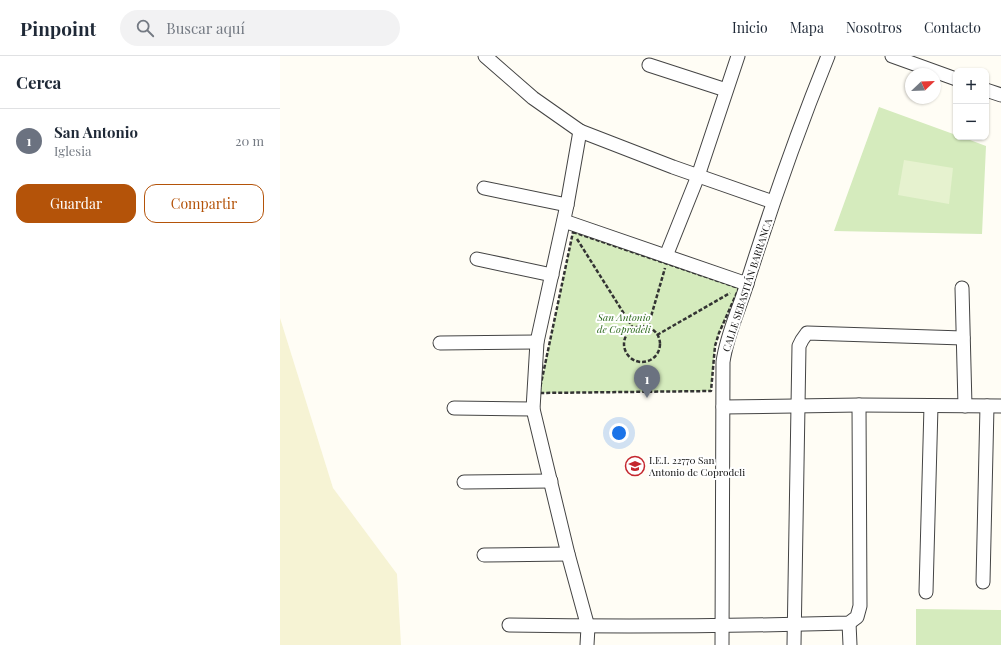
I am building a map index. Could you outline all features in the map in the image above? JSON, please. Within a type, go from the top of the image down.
[{"type":"street","points":[[485,56],[533,98],[580,131],[698,176],[773,202]]},
{"type":"street","points":[[666,260],[698,176],[738,56]]},
{"type":"street","name":"CALLE SEBASTIÁN BARRANCA","points":[[722,645],[723,362],[726,344],[743,286],[811,96],[828,56]]},
{"type":"street","points":[[892,56],[953,78]]},
{"type":"street","points":[[649,65],[726,90]]},
{"type":"street","points":[[989,91],[1001,95]]},
{"type":"street","points":[[580,131],[564,221],[537,342],[533,409],[568,554],[588,627],[587,645]]},
{"type":"street","points":[[484,188],[567,204]]},
{"type":"street","points":[[564,221],[666,260],[743,286]]},
{"type":"street","points":[[477,259],[552,275]]},
{"type":"street","points":[[962,288],[965,406]]},
{"type":"street","points":[[794,645],[799,346],[802,340],[807,333],[963,338]]},
{"type":"street","points":[[440,344],[537,342]]},
{"type":"street","points":[[723,406],[859,404],[1001,406]]},
{"type":"street","points":[[509,625],[588,627],[849,623],[857,617],[860,606],[859,404]]},
{"type":"street","points":[[926,592],[931,406]]},
{"type":"street","points":[[982,582],[987,406]]},
{"type":"street","points":[[454,408],[533,409]]},
{"type":"street","points":[[464,482],[551,481]]},
{"type":"street","points":[[484,555],[568,554]]},
{"type":"street","points":[[849,623],[850,645]]},
{"type":"path","points":[[573,232],[666,260],[743,286]]},
{"type":"path","points":[[573,232],[539,393],[711,391],[715,346],[719,333],[743,286]]},
{"type":"path","points":[[573,232],[633,328]]},
{"type":"path","points":[[648,327],[666,260]]},
{"type":"path","points":[[657,335],[743,286]]},
{"type":"path","points":[[639,326],[648,327],[651,328],[657,335],[660,344],[656,356],[651,360],[639,362],[629,357],[626,352],[624,347],[625,336],[633,328],[639,326]]},
{"type":"shaded area","points":[[280,318],[333,488],[397,574],[401,645],[280,645]]},
{"type":"green space","points":[[879,107],[953,134],[953,140],[970,140],[986,146],[982,234],[834,231]]},
{"type":"green space","points":[[904,160],[953,168],[949,204],[898,195]]},
{"type":"green space","name":"San Antonio de Coprodeli","points":[[573,232],[739,288],[719,333],[715,346],[711,391],[539,393]]},
{"type":"green space","points":[[916,609],[1001,610],[1001,645],[916,645]]},
{"type":"place","name":"San Antonio","points":[[647,398]]},
{"type":"place","name":"I.E.I. 22770 San Antonio de Coprodeli","points":[[635,466]]}]
